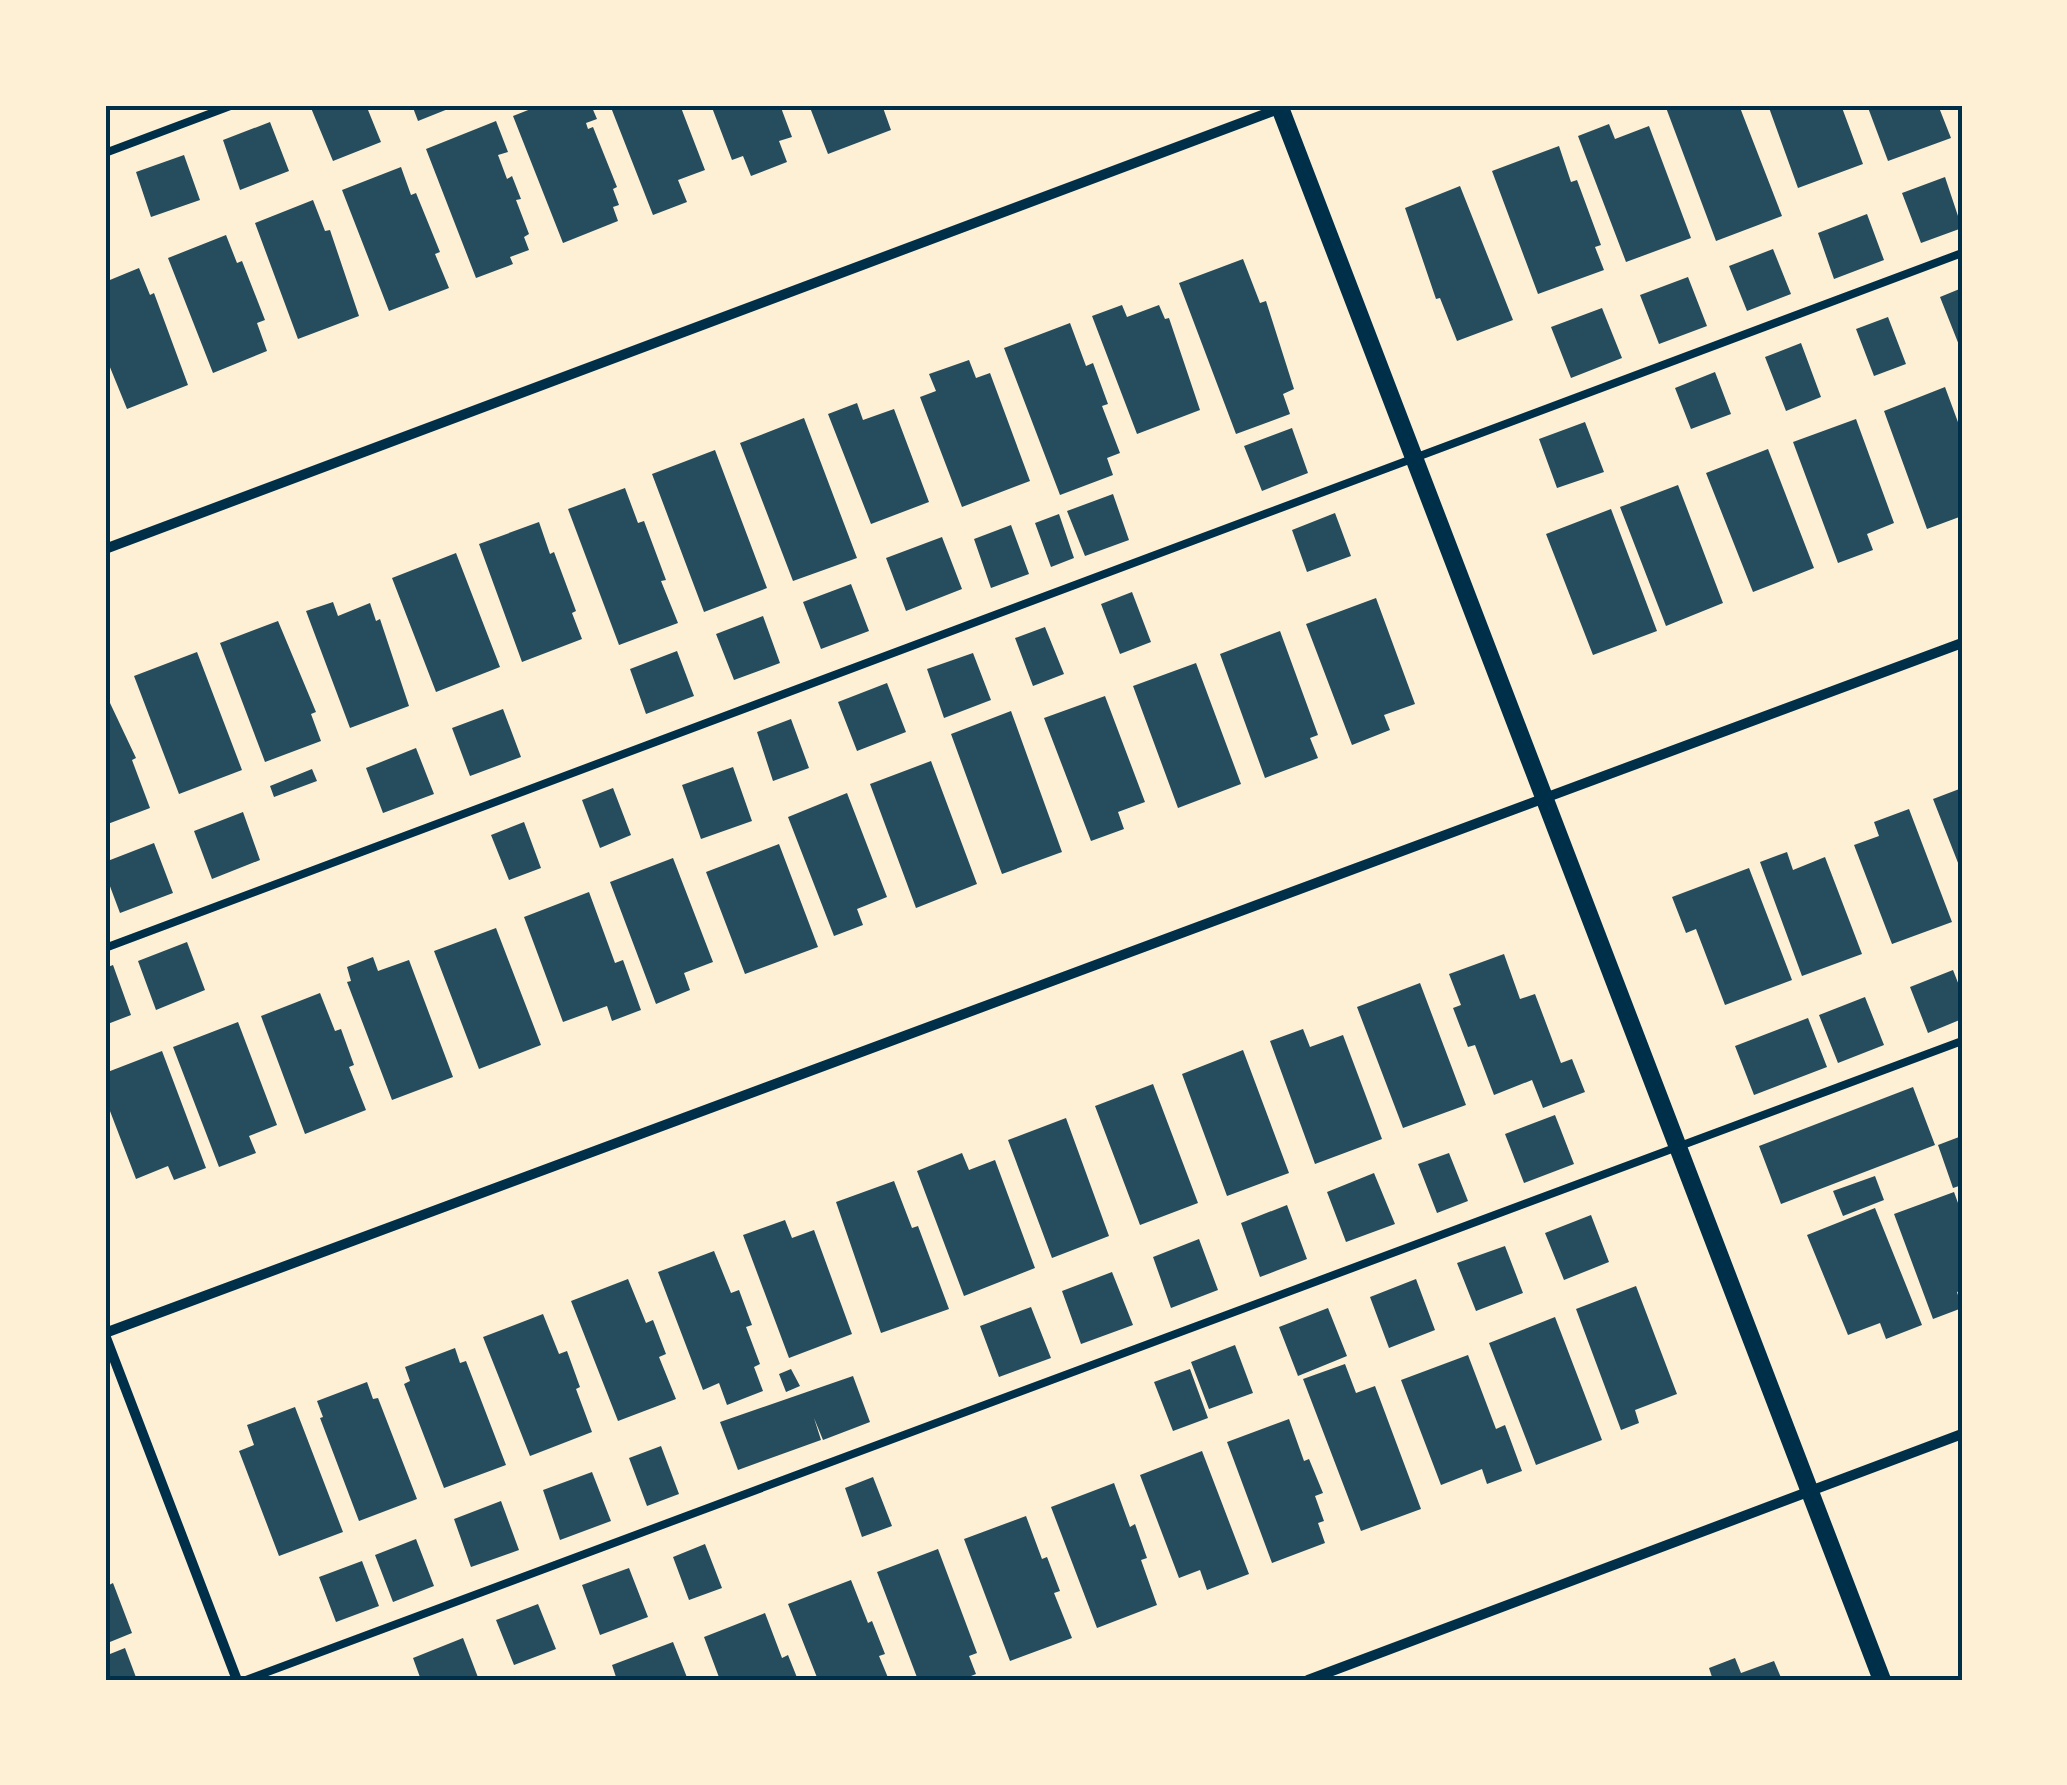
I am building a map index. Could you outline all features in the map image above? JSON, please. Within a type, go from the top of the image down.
[{"type":"street","points":[[105,550],[1283,106],[1882,1680]]},
{"type":"street","points":[[237,1680],[105,1334],[1962,643]]},
{"type":"street","points":[[1308,1680],[1962,1434]]},
{"type":"lane","points":[[105,153],[233,105]]},
{"type":"lane","points":[[105,948],[1962,253]]},
{"type":"lane","points":[[246,1680],[1962,1041]]},
{"type":"building","points":[[366,105],[381,142],[333,161],[311,108]]},
{"type":"building","points":[[412,105],[458,105],[418,121]]},
{"type":"building","points":[[541,105],[591,105],[597,119],[586,123],[588,129],[593,127],[617,187],[613,189],[619,205],[613,207],[618,221],[563,243],[513,116]]},
{"type":"building","points":[[610,105],[680,105],[705,170],[678,180],[687,202],[653,215]]},
{"type":"building","points":[[711,105],[780,105],[792,137],[779,141],[787,162],[751,176],[743,156],[732,160]]},
{"type":"building","points":[[809,105],[882,105],[891,130],[828,154]]},
{"type":"building","points":[[1665,105],[1739,105],[1782,216],[1716,241]]},
{"type":"building","points":[[1768,105],[1841,105],[1863,164],[1798,188]]},
{"type":"building","points":[[1867,105],[1938,105],[1951,138],[1888,161]]},
{"type":"building","points":[[496,121],[508,152],[498,155],[507,179],[512,176],[521,199],[516,200],[529,234],[524,237],[529,250],[510,257],[513,264],[476,278],[426,149]]},
{"type":"building","points":[[270,122],[289,171],[240,190],[223,140]]},
{"type":"building","points":[[1609,124],[1615,139],[1649,126],[1691,238],[1626,262],[1578,136]]},
{"type":"building","points":[[1559,146],[1571,182],[1577,180],[1601,245],[1595,247],[1604,270],[1538,294],[1492,171]]},
{"type":"building","points":[[184,155],[200,200],[151,217],[136,172]]},
{"type":"building","points":[[401,167],[440,252],[435,254],[449,288],[389,311],[342,190]]},
{"type":"building","points":[[1945,177],[1962,228],[1921,243],[1902,193]]},
{"type":"building","points":[[1460,186],[1513,320],[1457,341],[1440,298],[1436,299],[1405,208]]},
{"type":"building","points":[[313,200],[325,231],[330,230],[359,316],[298,339],[255,223]]},
{"type":"building","points":[[1867,214],[1884,260],[1834,279],[1818,233]]},
{"type":"building","points":[[226,235],[237,263],[242,261],[265,320],[257,323],[267,351],[213,373],[168,258]]},
{"type":"building","points":[[1773,249],[1791,294],[1747,311],[1729,266]]},
{"type":"building","points":[[1243,259],[1260,303],[1266,301],[1294,389],[1283,394],[1290,414],[1236,434],[1179,283]]},
{"type":"building","points":[[139,268],[150,295],[154,293],[188,385],[127,409],[105,355],[105,282]]},
{"type":"building","points":[[1688,277],[1707,326],[1659,344],[1640,295]]},
{"type":"building","points":[[1962,288],[1962,343],[1959,345],[1940,297]]},
{"type":"building","points":[[1122,305],[1127,317],[1159,305],[1165,319],[1169,318],[1200,410],[1137,434],[1092,316]]},
{"type":"building","points":[[1602,308],[1622,358],[1571,378],[1551,327]]},
{"type":"building","points":[[1888,317],[1906,364],[1874,376],[1856,329]]},
{"type":"building","points":[[1070,323],[1086,366],[1093,363],[1108,404],[1102,406],[1120,453],[1107,458],[1113,475],[1060,495],[1004,348]]},
{"type":"building","points":[[1801,343],[1821,397],[1786,411],[1765,357]]},
{"type":"building","points":[[969,360],[976,378],[990,373],[1030,481],[962,507],[920,397],[936,391],[929,374]]},
{"type":"building","points":[[1715,372],[1731,414],[1691,429],[1675,388]]},
{"type":"building","points":[[1945,387],[1962,433],[1962,516],[1927,529],[1884,411]]},
{"type":"building","points":[[857,403],[863,420],[894,409],[929,502],[871,524],[828,414]]},
{"type":"building","points":[[804,418],[857,558],[793,581],[740,443]]},
{"type":"building","points":[[1856,419],[1894,523],[1867,534],[1873,550],[1838,563],[1793,442]]},
{"type":"building","points":[[1585,422],[1604,472],[1557,488],[1539,439]]},
{"type":"building","points":[[1292,428],[1308,473],[1262,491],[1244,446]]},
{"type":"building","points":[[1768,449],[1814,568],[1753,592],[1706,473]]},
{"type":"building","points":[[715,450],[767,588],[704,612],[652,474]]},
{"type":"building","points":[[1678,485],[1723,603],[1666,626],[1620,507]]},
{"type":"building","points":[[625,488],[638,523],[644,521],[678,623],[619,645],[568,509]]},
{"type":"building","points":[[1113,494],[1129,540],[1085,556],[1067,511]]},
{"type":"building","points":[[1611,509],[1657,631],[1593,655],[1546,534]]},
{"type":"building","points":[[1335,513],[1351,556],[1307,572],[1292,530]]},
{"type":"building","points":[[1059,514],[1074,558],[1051,567],[1035,523]]},
{"type":"building","points":[[539,522],[576,611],[572,613],[582,639],[522,662],[479,544]]},
{"type":"building","points":[[1011,525],[1029,574],[991,588],[974,539]]},
{"type":"building","points":[[942,537],[962,589],[906,611],[886,558]]},
{"type":"building","points":[[456,553],[500,667],[436,692],[392,578]]},
{"type":"building","points":[[851,584],[869,631],[821,649],[803,602]]},
{"type":"building","points":[[1132,592],[1151,642],[1120,654],[1101,604]]},
{"type":"building","points":[[1376,598],[1415,704],[1384,715],[1390,730],[1352,745],[1306,624]]},
{"type":"building","points":[[333,602],[338,616],[370,603],[376,621],[380,619],[409,706],[350,728],[306,611]]},
{"type":"building","points":[[763,616],[780,663],[734,680],[716,634]]},
{"type":"building","points":[[278,621],[316,712],[311,714],[321,741],[265,762],[220,643]]},
{"type":"building","points":[[1045,627],[1064,674],[1033,686],[1015,638]]},
{"type":"building","points":[[1280,631],[1318,735],[1310,738],[1318,758],[1265,778],[1220,654]]},
{"type":"building","points":[[677,651],[694,696],[646,714],[630,669]]},
{"type":"building","points":[[197,652],[242,770],[179,794],[134,676]]},
{"type":"building","points":[[973,653],[991,700],[944,718],[927,669]]},
{"type":"building","points":[[1196,663],[1241,784],[1178,808],[1133,686]]},
{"type":"building","points":[[887,683],[906,732],[857,751],[838,702]]},
{"type":"building","points":[[1105,696],[1145,802],[1118,812],[1124,829],[1091,841],[1044,718]]},
{"type":"building","points":[[110,703],[136,758],[132,760],[150,808],[105,825],[105,705]]},
{"type":"building","points":[[503,709],[521,757],[470,776],[452,728]]},
{"type":"building","points":[[1011,711],[1062,852],[1002,874],[951,734]]},
{"type":"building","points":[[791,719],[809,768],[773,781],[757,732]]},
{"type":"building","points":[[416,748],[434,794],[383,813],[366,768]]},
{"type":"building","points":[[931,761],[977,884],[916,908],[870,784]]},
{"type":"building","points":[[733,767],[752,821],[701,839],[682,785]]},
{"type":"building","points":[[312,769],[317,781],[274,797],[270,786]]},
{"type":"building","points":[[613,788],[631,835],[600,848],[582,800]]},
{"type":"building","points":[[1962,788],[1962,873],[1933,799]]},
{"type":"building","points":[[847,793],[887,897],[857,909],[863,925],[834,936],[788,817]]},
{"type":"building","points":[[1909,809],[1952,922],[1892,944],[1854,845],[1879,836],[1874,822]]},
{"type":"building","points":[[243,812],[260,860],[212,879],[194,831]]},
{"type":"building","points":[[524,822],[541,868],[509,880],[491,835]]},
{"type":"building","points":[[154,843],[173,893],[120,913],[105,873],[105,862]]},
{"type":"building","points":[[779,844],[818,947],[745,974],[706,872]]},
{"type":"building","points":[[1787,852],[1793,870],[1825,857],[1862,954],[1802,976],[1760,862]]},
{"type":"building","points":[[673,858],[713,962],[684,973],[690,990],[656,1004],[610,882]]},
{"type":"building","points":[[1749,868],[1792,980],[1725,1005],[1696,929],[1686,933],[1672,897]]},
{"type":"building","points":[[589,892],[615,963],[623,960],[641,1010],[612,1021],[607,1006],[563,1022],[524,917]]},
{"type":"building","points":[[496,928],[541,1045],[479,1069],[434,951]]},
{"type":"building","points":[[187,942],[205,990],[156,1010],[138,961]]},
{"type":"building","points":[[1504,954],[1520,999],[1535,994],[1561,1063],[1572,1059],[1585,1092],[1543,1108],[1532,1080],[1494,1095],[1475,1045],[1468,1047],[1453,1008],[1461,1005],[1449,974]]},
{"type":"building","points":[[373,957],[378,971],[409,960],[453,1077],[392,1100],[347,982],[351,981],[347,967]]},
{"type":"building","points":[[113,965],[131,1015],[105,1025],[105,968]]},
{"type":"building","points":[[1953,970],[1962,993],[1962,1019],[1928,1033],[1910,987]]},
{"type":"building","points":[[1420,983],[1466,1105],[1403,1128],[1357,1007]]},
{"type":"building","points":[[320,993],[335,1031],[341,1029],[354,1065],[349,1067],[366,1110],[305,1134],[261,1016]]},
{"type":"building","points":[[1865,997],[1884,1045],[1838,1063],[1819,1015]]},
{"type":"building","points":[[1808,1018],[1827,1067],[1754,1095],[1735,1046]]},
{"type":"building","points":[[238,1022],[277,1125],[249,1136],[256,1153],[219,1167],[173,1047]]},
{"type":"building","points":[[1303,1029],[1310,1047],[1343,1035],[1382,1139],[1315,1164],[1270,1041]]},
{"type":"building","points":[[1243,1050],[1289,1173],[1227,1196],[1182,1074]]},
{"type":"building","points":[[162,1051],[206,1168],[174,1180],[168,1166],[136,1179],[105,1098],[105,1073]]},
{"type":"building","points":[[1153,1084],[1198,1203],[1140,1225],[1095,1106]]},
{"type":"building","points":[[1913,1087],[1935,1145],[1781,1204],[1759,1146]]},
{"type":"building","points":[[1555,1115],[1574,1164],[1524,1183],[1505,1134]]},
{"type":"building","points":[[1066,1118],[1109,1236],[1052,1258],[1008,1140]]},
{"type":"building","points":[[1959,1137],[1962,1185],[1953,1188],[1938,1145]]},
{"type":"building","points":[[962,1153],[969,1170],[995,1160],[1035,1268],[964,1296],[917,1171]]},
{"type":"building","points":[[1449,1153],[1468,1201],[1437,1213],[1418,1164]]},
{"type":"building","points":[[1374,1173],[1395,1224],[1346,1242],[1327,1192]]},
{"type":"building","points":[[1875,1176],[1884,1200],[1843,1216],[1833,1191]]},
{"type":"building","points":[[894,1181],[912,1228],[918,1226],[949,1309],[881,1333],[836,1202]]},
{"type":"building","points":[[1954,1192],[1962,1214],[1962,1290],[1957,1292],[1962,1308],[1933,1319],[1894,1214]]},
{"type":"building","points":[[1287,1205],[1307,1259],[1260,1277],[1241,1223]]},
{"type":"building","points":[[1875,1208],[1922,1325],[1886,1339],[1880,1323],[1848,1335],[1807,1235]]},
{"type":"building","points":[[1591,1215],[1609,1262],[1564,1280],[1545,1233]]},
{"type":"building","points":[[785,1220],[792,1238],[814,1230],[852,1334],[789,1358],[743,1235]]},
{"type":"building","points":[[1199,1239],[1218,1290],[1171,1308],[1153,1257]]},
{"type":"building","points":[[1505,1246],[1523,1293],[1476,1311],[1457,1263]]},
{"type":"building","points":[[714,1251],[731,1293],[739,1290],[752,1325],[746,1327],[760,1364],[754,1367],[763,1391],[727,1405],[719,1383],[703,1390],[658,1272]]},
{"type":"building","points":[[1112,1272],[1133,1325],[1081,1344],[1062,1291]]},
{"type":"building","points":[[628,1279],[646,1323],[653,1320],[666,1354],[659,1357],[676,1399],[618,1421],[571,1301]]},
{"type":"building","points":[[1416,1279],[1435,1330],[1389,1348],[1370,1297]]},
{"type":"building","points":[[1636,1286],[1677,1394],[1635,1410],[1639,1423],[1621,1430],[1576,1309]]},
{"type":"building","points":[[1031,1307],[1051,1358],[999,1377],[980,1326]]},
{"type":"building","points":[[1328,1308],[1347,1356],[1298,1376],[1279,1327]]},
{"type":"building","points":[[543,1314],[559,1354],[567,1351],[592,1432],[530,1456],[483,1337]]},
{"type":"building","points":[[1555,1317],[1602,1440],[1536,1465],[1489,1343]]},
{"type":"building","points":[[1235,1345],[1253,1393],[1209,1409],[1191,1362]]},
{"type":"building","points":[[455,1348],[460,1363],[466,1361],[506,1465],[444,1488],[404,1384],[410,1381],[405,1367]]},
{"type":"building","points":[[1468,1355],[1496,1429],[1505,1425],[1522,1471],[1487,1484],[1482,1469],[1441,1485],[1401,1380]]},
{"type":"building","points":[[1345,1364],[1356,1393],[1375,1386],[1421,1509],[1361,1531],[1303,1379]]},
{"type":"building","points":[[791,1369],[800,1386],[786,1392],[779,1374]]},
{"type":"building","points":[[1190,1369],[1208,1418],[1173,1431],[1154,1382]]},
{"type":"building","points":[[853,1376],[870,1422],[823,1440],[814,1418],[821,1440],[738,1470],[720,1422]]},
{"type":"building","points":[[367,1382],[373,1399],[378,1398],[417,1499],[359,1521],[317,1401]]},
{"type":"building","points":[[295,1407],[343,1532],[279,1556],[239,1451],[254,1445],[247,1425]]},
{"type":"building","points":[[1289,1419],[1304,1461],[1309,1459],[1323,1493],[1315,1496],[1324,1521],[1318,1523],[1325,1543],[1272,1563],[1227,1442]]},
{"type":"building","points":[[661,1446],[679,1494],[647,1506],[629,1458]]},
{"type":"building","points":[[1202,1451],[1249,1574],[1207,1590],[1200,1570],[1179,1578],[1140,1475]]},
{"type":"building","points":[[592,1472],[611,1521],[560,1540],[543,1490]]},
{"type":"building","points":[[873,1477],[892,1526],[862,1537],[845,1488]]},
{"type":"building","points":[[1114,1483],[1130,1527],[1135,1524],[1147,1558],[1141,1560],[1157,1605],[1097,1628],[1051,1507]]},
{"type":"building","points":[[501,1501],[519,1550],[471,1567],[454,1519]]},
{"type":"building","points":[[1026,1516],[1042,1559],[1047,1557],[1060,1591],[1054,1593],[1072,1638],[1010,1661],[964,1539]]},
{"type":"building","points":[[416,1539],[434,1586],[393,1602],[375,1555]]},
{"type":"building","points":[[705,1544],[722,1588],[689,1600],[673,1557]]},
{"type":"building","points":[[938,1549],[977,1653],[969,1656],[976,1674],[961,1680],[918,1680],[877,1572]]},
{"type":"building","points":[[362,1561],[379,1606],[336,1622],[319,1577]]},
{"type":"building","points":[[629,1568],[648,1617],[600,1635],[582,1585]]},
{"type":"building","points":[[851,1580],[885,1654],[879,1656],[889,1680],[818,1680],[788,1604]]},
{"type":"building","points":[[113,1583],[132,1633],[105,1644],[105,1587]]},
{"type":"building","points":[[538,1604],[556,1649],[514,1665],[496,1620]]},
{"type":"building","points":[[765,1613],[782,1658],[788,1655],[798,1680],[720,1680],[704,1637]]},
{"type":"building","points":[[463,1638],[479,1680],[421,1680],[413,1658]]},
{"type":"building","points":[[673,1642],[688,1680],[617,1680],[612,1665]]},
{"type":"building","points":[[125,1648],[137,1680],[105,1680],[105,1656]]},
{"type":"building","points":[[1735,1658],[1741,1673],[1774,1661],[1782,1680],[1713,1680],[1709,1668]]}]
